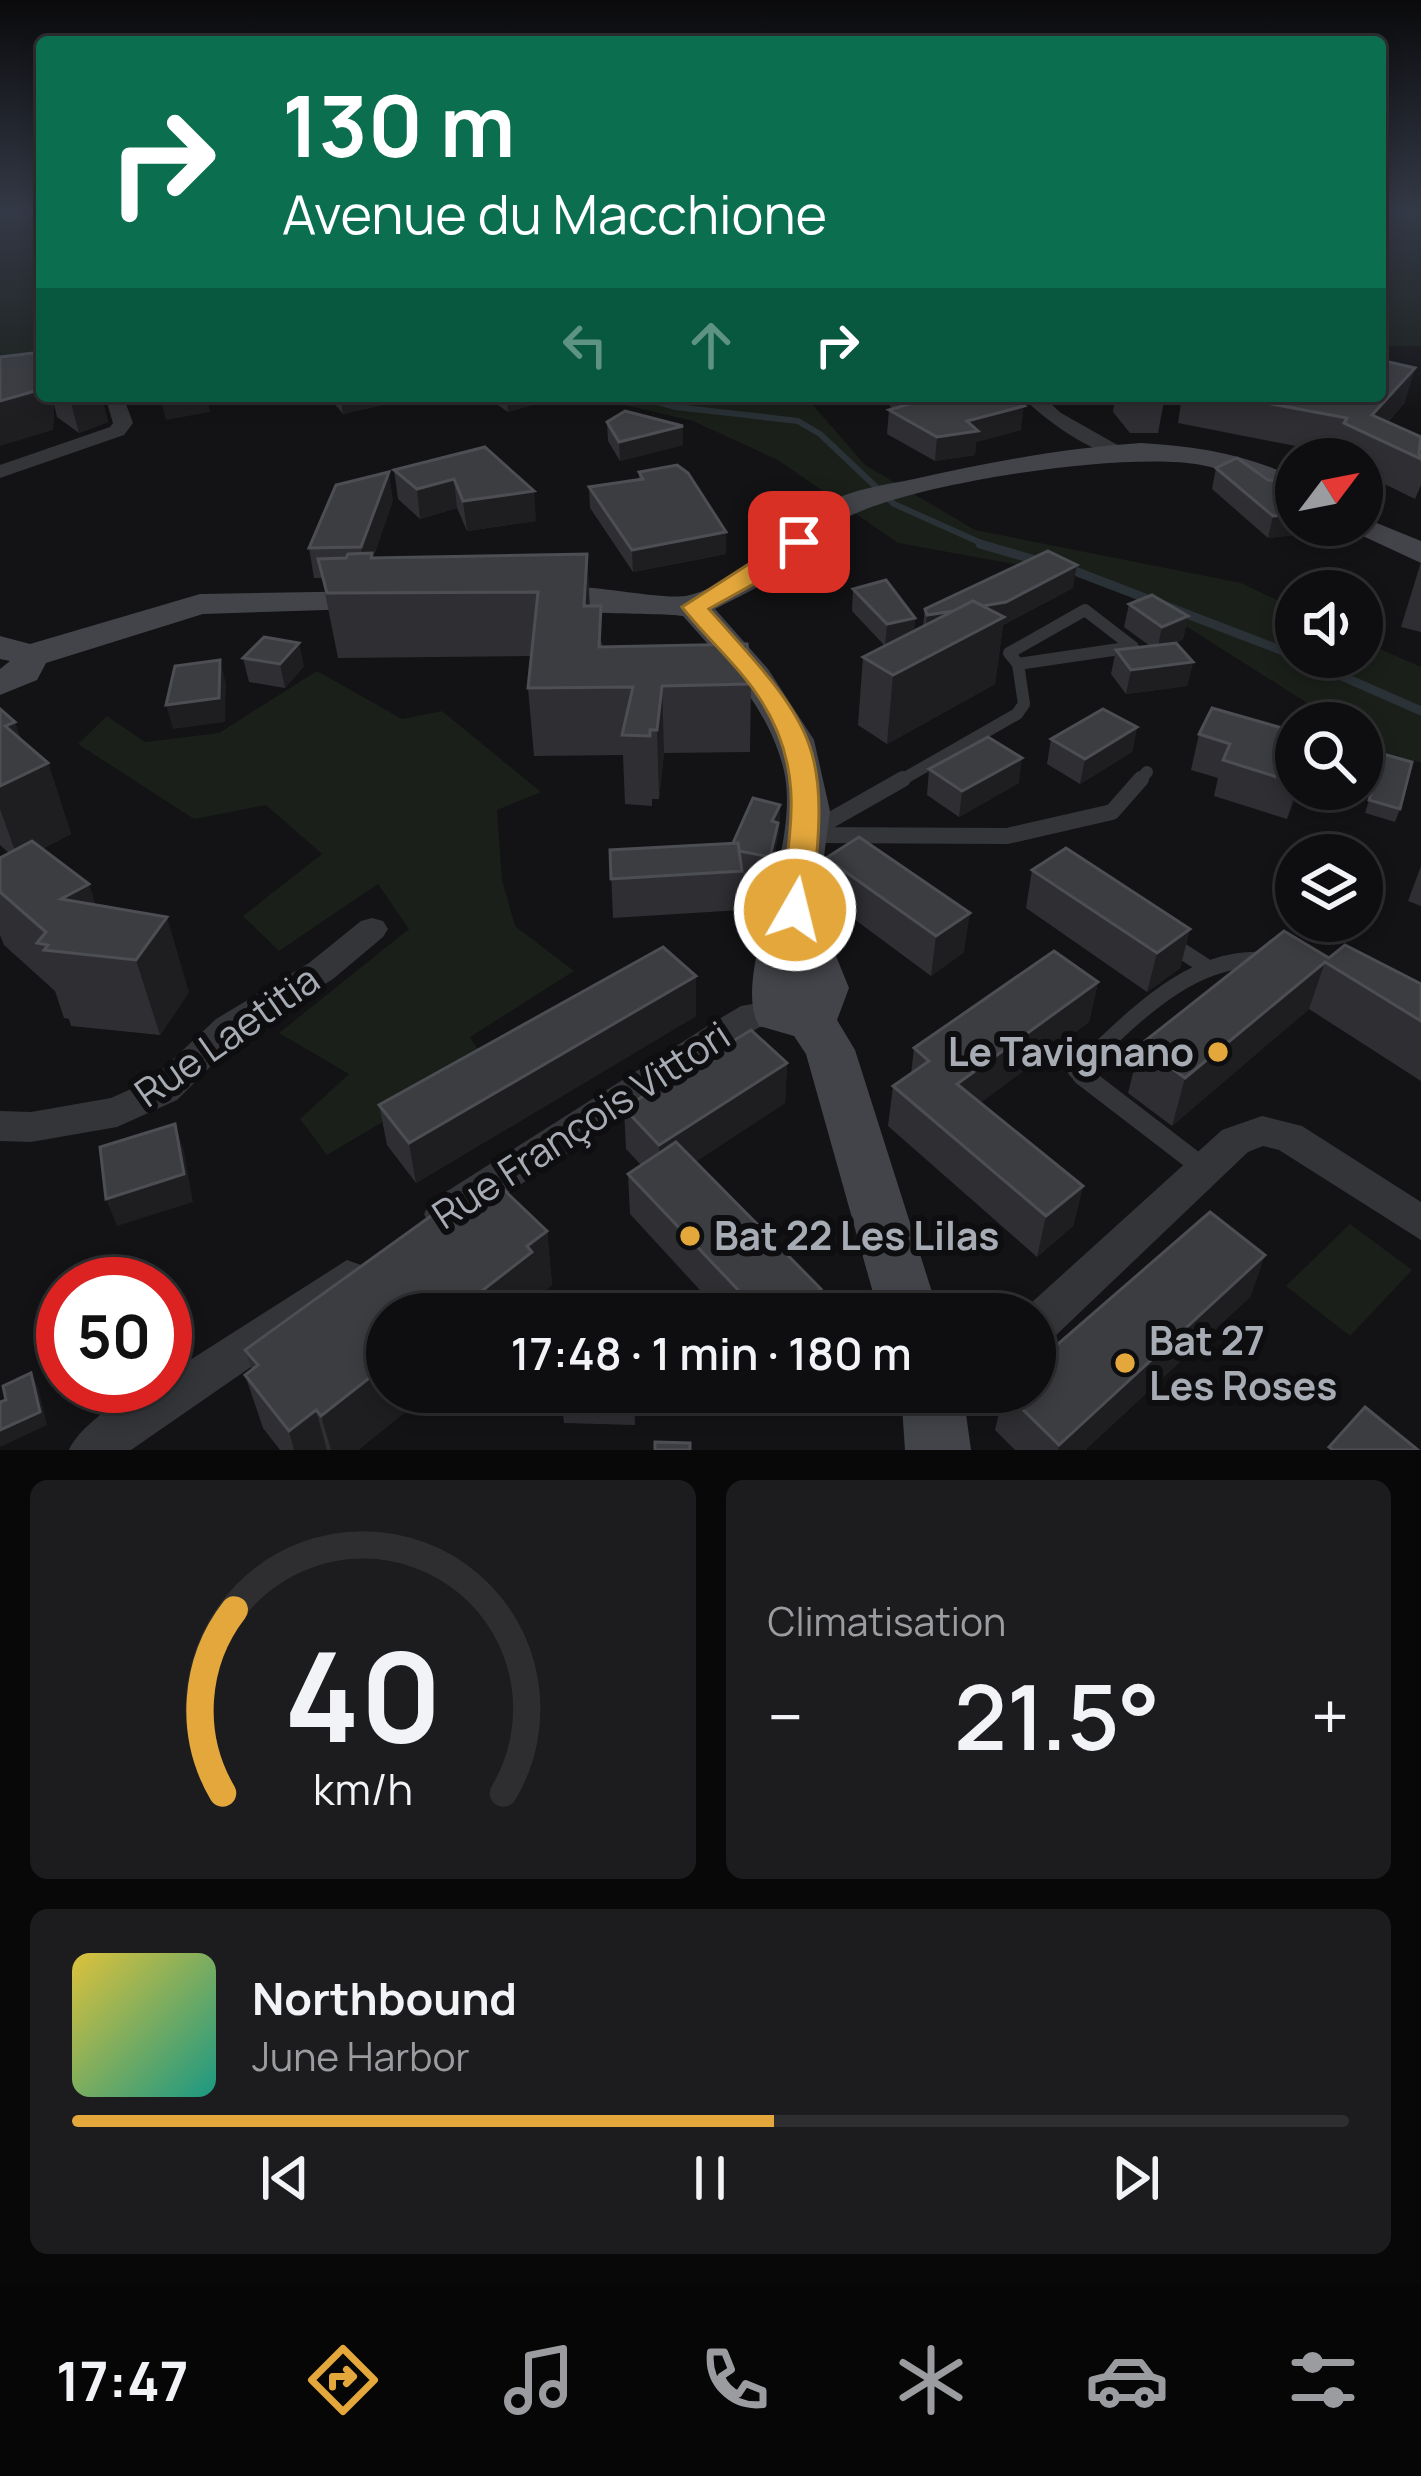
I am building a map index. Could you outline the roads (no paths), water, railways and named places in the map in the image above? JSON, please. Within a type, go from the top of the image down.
[{"type":"main road","points":[[500,600],[632,599],[694,607],[767,567],[834,511],[863,499],[1120,452],[1230,461],[1275,480]]},
{"type":"main road","points":[[1383,537],[1421,553]]},
{"type":"main road","points":[[0,684],[24,672],[15,651],[200,604],[408,601]]},
{"type":"main road","points":[[694,607],[785,715],[801,747],[805,835],[795,910],[825,988],[794,1018],[830,1050],[903,1293]]},
{"type":"street","points":[[0,472],[117,431],[123,423],[116,402]]},
{"type":"street","points":[[1038,402],[1054,417],[1120,452]]},
{"type":"street","name":"Rue Laetitia","points":[[0,1126],[31,1127],[117,1112],[164,1090],[229,1028],[321,970],[372,929]]},
{"type":"street","name":"Rue François Vittori","points":[[420,1230],[753,1015],[794,1018]]},
{"type":"street","points":[[1056,1307],[1235,1141],[1262,1131],[1289,1137],[1420,1222]]},
{"type":"street","points":[[92,1450],[380,1256]]},
{"type":"lane","points":[[805,835],[1017,714],[1024,704],[1018,664],[1009,652],[1085,610],[1133,647],[1018,664]]},
{"type":"lane","points":[[805,835],[1007,836],[1112,812],[1147,772]]},
{"type":"lane","points":[[1152,932],[1205,966]]},
{"type":"lane","points":[[1205,1169],[1076,1071],[1205,966],[1245,955],[1288,968]]},
{"type":"waterway","points":[[658,402],[798,421],[820,434],[894,504],[989,547]]},
{"type":"waterway","points":[[980,544],[989,547]]},
{"type":"waterway","points":[[989,547],[1039,561]]},
{"type":"waterway","points":[[1067,568],[1275,648]]},
{"type":"waterway","points":[[1346,678],[1421,711]]},
{"type":"place","name":"Le Tavignano","points":[[1218,1052]]},
{"type":"place","name":"Bat 22 Les Lilas","points":[[690,1236]]},
{"type":"place","name":"Bat 27 Les Roses","points":[[1125,1363]]}]
